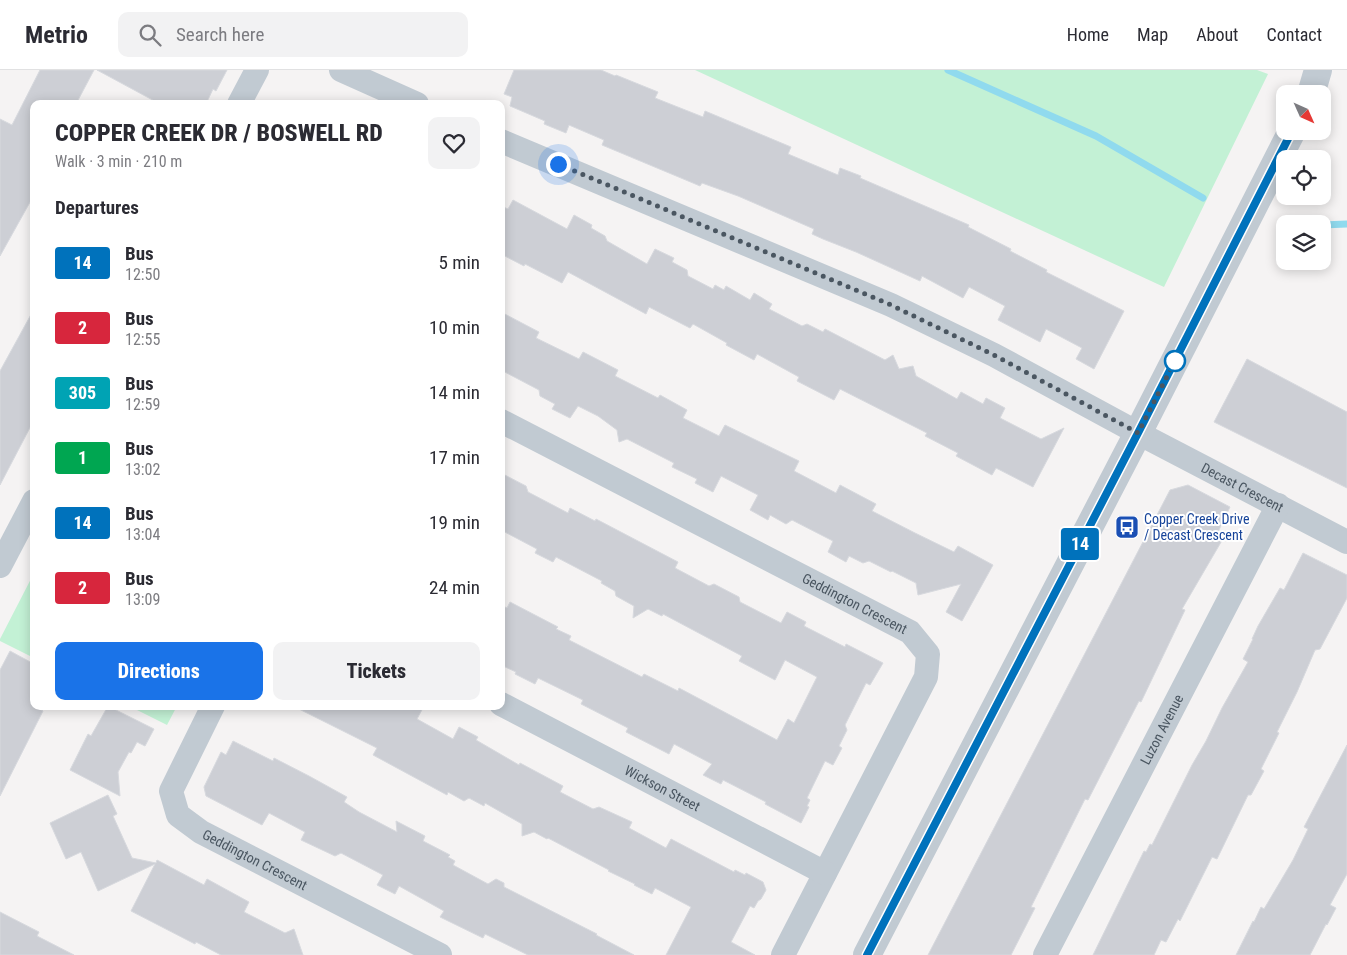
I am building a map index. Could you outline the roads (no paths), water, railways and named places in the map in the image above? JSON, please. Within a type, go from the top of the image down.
[{"type":"street","points":[[241,100],[257,70]]},
{"type":"street","points":[[341,70],[408,100]]},
{"type":"street","points":[[1314,85],[1318,70]]},
{"type":"street","points":[[867,955],[1138,433],[1287,140]]},
{"type":"street","name":"Decast Crescent","points":[[505,143],[891,305],[994,355],[1138,433],[1347,542]]},
{"type":"street","name":"Geddington Crescent","points":[[505,423],[910,632],[928,654],[926,677],[782,955]]},
{"type":"street","name":"Luzon Avenue","points":[[1045,955],[1278,505]]},
{"type":"street","points":[[0,566],[30,509]]},
{"type":"street","name":"Wickson Street","points":[[505,706],[825,873]]},
{"type":"street","name":"Geddington Crescent","points":[[211,710],[171,791],[178,815],[202,832],[440,955]]},
{"type":"waterway","points":[[948,70],[1096,136],[1203,198]]},
{"type":"waterway","points":[[1331,225],[1347,224]]},
{"type":"place","name":"Copper Creek Drive / Decast Crescent","points":[[1127,527]]}]
